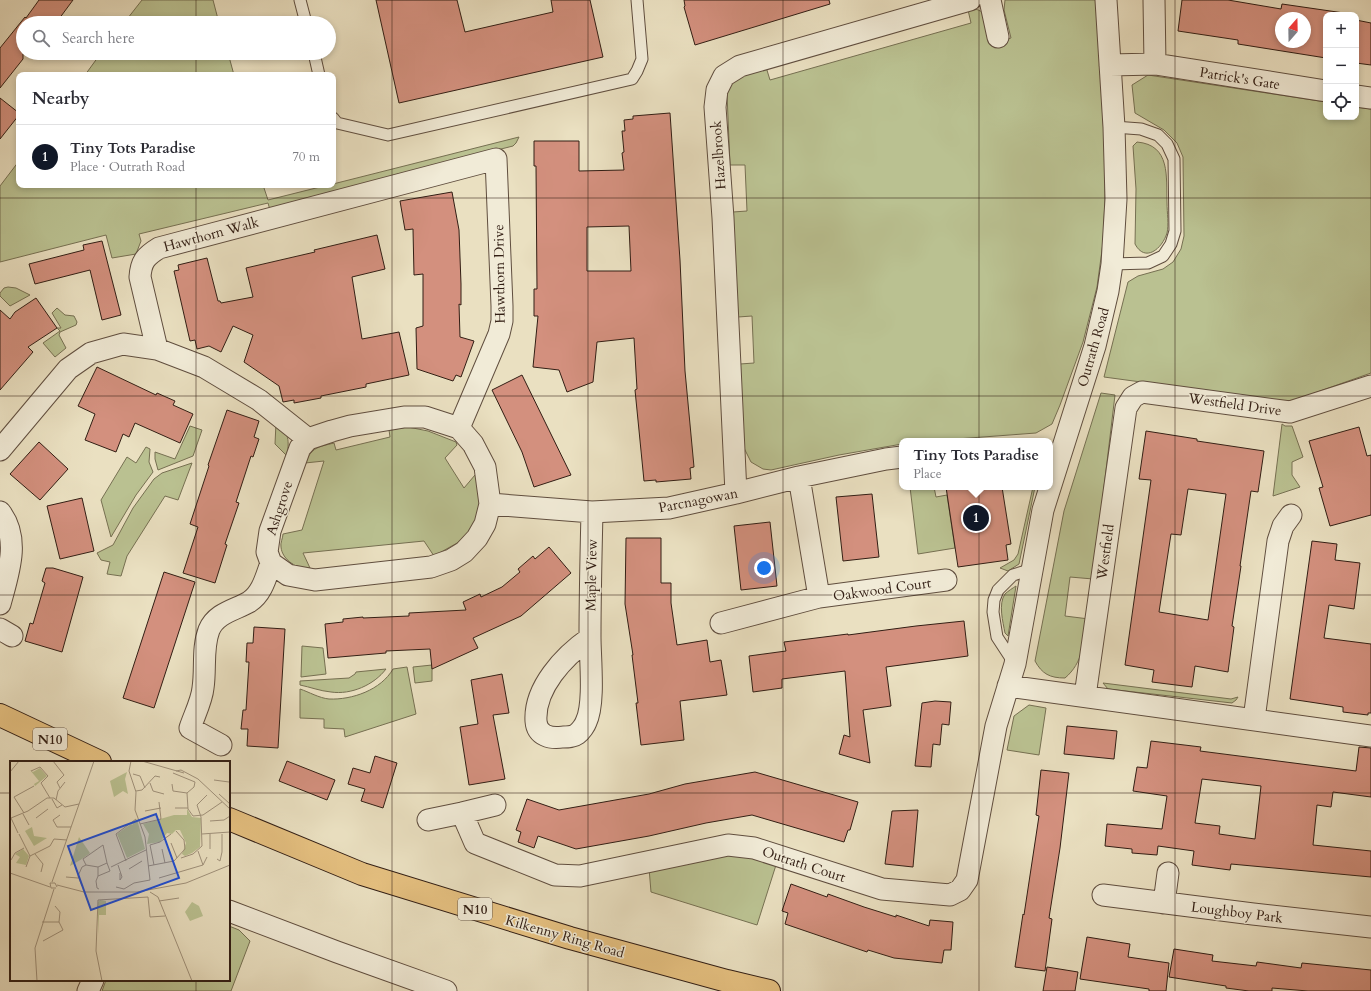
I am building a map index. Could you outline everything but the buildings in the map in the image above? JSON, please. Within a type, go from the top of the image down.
[{"type":"highway","name":"N10","points":[[0,715],[98,761]]},
{"type":"highway","name":"Kilkenny Ring Road","points":[[230,819],[362,874],[570,938],[769,991]]},
{"type":"street","name":"Hazelbrook","points":[[736,493],[723,218],[715,107],[717,90],[720,83],[724,76],[740,66],[970,0]]},
{"type":"street","points":[[990,0],[998,37]]},
{"type":"street","name":"Outrath Road","points":[[1053,464],[1056,448],[1095,346],[1108,291],[1112,264],[1116,199],[1114,127],[1106,0]]},
{"type":"street","points":[[1154,0],[1155,64]]},
{"type":"street","name":"Patrick's Gate","points":[[1110,65],[1155,64],[1323,91]]},
{"type":"street","points":[[1359,96],[1371,98]]},
{"type":"street","name":"Hawthorn Walk","points":[[157,349],[140,277],[141,268],[146,256],[159,248],[496,159]]},
{"type":"street","name":"Hawthorn Drive","points":[[459,428],[499,334],[502,321],[496,159]]},
{"type":"street","points":[[0,450],[68,368],[91,353],[123,344],[157,349],[204,367],[260,400],[308,439],[350,426],[404,417],[425,417],[459,428],[473,444],[485,467],[490,504],[485,524],[477,538],[464,552],[451,560],[431,567],[315,580],[288,575],[271,563],[260,592],[249,602],[230,610],[219,617],[210,629],[205,646],[203,689],[190,728],[221,744]]},
{"type":"street","name":"Westfield Drive","points":[[1126,408],[1133,397],[1142,392],[1290,412],[1371,386]]},
{"type":"street","name":"Westfield","points":[[1085,696],[1126,408]]},
{"type":"street","name":"Ashgrove","points":[[271,563],[267,552],[270,531],[300,448],[308,439]]},
{"type":"street","name":"Parcnagowan","points":[[490,504],[592,512],[670,508],[736,493],[799,476],[899,457]]},
{"type":"street","name":"Oakwood Court","points":[[799,476],[819,597]]},
{"type":"street","name":"Outrath Road","points":[[1008,686],[1015,664],[1048,490]]},
{"type":"street","points":[[0,512],[5,519],[12,538],[11,564],[0,604]]},
{"type":"street","name":"Maple View","points":[[590,638],[592,512]]},
{"type":"street","points":[[1254,718],[1278,541],[1283,526],[1291,515]]},
{"type":"street","name":"Oakwood Court","points":[[721,623],[819,597],[946,580]]},
{"type":"street","points":[[1008,686],[1254,718],[1371,736]]},
{"type":"street","name":"Outrath Court","points":[[462,813],[475,843],[555,874],[580,876],[728,845],[754,848],[882,889],[950,895],[960,890],[967,880],[996,726],[1008,686]]},
{"type":"street","points":[[428,820],[495,804]]},
{"type":"street","points":[[1164,903],[1168,873]]},
{"type":"street","name":"Loughboy Park","points":[[1103,895],[1371,927]]},
{"type":"street","points":[[230,911],[446,991]]},
{"type":"street","points":[[88,991],[93,981]]},
{"type":"street","points":[[727,981],[750,991]]},
{"type":"lane","points":[[300,0],[304,16]]},
{"type":"lane","points":[[336,122],[388,135],[632,79],[638,70],[642,59],[637,0]]},
{"type":"lane","points":[[316,60],[318,72]]},
{"type":"lane","points":[[1112,264],[1148,263],[1163,256],[1171,244],[1175,231],[1174,159],[1167,144],[1158,135],[1142,129],[1114,127]]},
{"type":"lane","points":[[1015,664],[997,637],[993,612],[994,600],[998,590],[1013,575],[1033,569]]},
{"type":"green space","points":[[142,0],[213,0],[217,16],[129,16]]},
{"type":"green space","points":[[1005,0],[1096,0],[1105,152],[1103,243],[1097,287],[1083,342],[1052,424],[1036,433],[970,438],[899,438],[899,445],[839,455],[771,470],[763,469],[751,462],[744,448],[740,364],[754,363],[752,316],[738,317],[733,212],[747,211],[745,165],[730,165],[727,94],[728,84],[737,74],[766,67],[770,80],[971,23],[968,10],[972,9],[982,12],[992,43],[1011,38],[1004,10]]},
{"type":"green space","points":[[96,60],[230,60],[233,72],[87,72]]},
{"type":"green space","points":[[1148,75],[1323,102],[1323,120],[1359,120],[1359,107],[1371,109],[1371,373],[1289,402],[1104,377],[1128,282],[1138,276],[1163,269],[1173,262],[1181,249],[1184,236],[1183,157],[1177,143],[1164,130],[1135,113],[1132,85]]},
{"type":"green space","points":[[519,137],[513,146],[374,181],[270,210],[268,203],[139,234],[141,241],[136,254],[112,258],[106,235],[0,262],[0,186],[16,165],[16,188],[264,188],[268,200],[316,188],[336,188],[336,183]]},
{"type":"green space","points":[[1137,142],[1148,144],[1156,149],[1161,156],[1166,173],[1168,230],[1165,239],[1157,249],[1148,253],[1144,253],[1139,250],[1135,244],[1136,189],[1133,146]]},
{"type":"green space","points":[[4,288],[16,288],[30,295],[10,306],[0,296],[0,293]]},
{"type":"green space","points":[[57,308],[65,315],[74,316],[77,322],[76,325],[60,332],[59,335],[66,348],[55,357],[43,343],[60,331],[57,328],[61,328],[52,313]]},
{"type":"green space","points":[[1101,393],[1115,395],[1093,579],[1070,577],[1065,616],[1089,619],[1082,651],[1076,666],[1065,678],[1055,677],[1044,672],[1035,661],[1064,511]]},
{"type":"green space","points":[[276,423],[281,426],[288,438],[287,456],[275,444]]},
{"type":"green space","points":[[1282,424],[1285,426],[1292,426],[1303,457],[1292,462],[1292,475],[1300,487],[1273,496]]},
{"type":"green space","points":[[190,426],[202,430],[193,456],[158,470],[155,452],[175,459]]},
{"type":"green space","points":[[408,427],[428,431],[456,442],[457,445],[445,458],[464,488],[475,475],[482,489],[476,522],[466,538],[434,556],[424,541],[303,553],[310,568],[296,566],[287,560],[281,547],[283,534],[302,530],[324,461],[305,463],[310,454],[316,448],[334,443],[336,450],[390,437],[389,430]]},
{"type":"green space","points":[[146,447],[150,449],[149,462],[153,472],[136,495],[111,537],[101,500],[127,457],[136,463]]},
{"type":"green space","points":[[192,463],[178,500],[165,496],[127,556],[121,576],[107,574],[110,562],[101,560],[97,553],[113,545],[133,508],[154,479],[162,473]]},
{"type":"green space","points":[[910,490],[935,490],[936,497],[947,495],[955,548],[918,554]]},
{"type":"green space","points":[[1032,490],[1034,490],[1019,564],[1008,571],[1000,568],[1014,560],[1018,554]]},
{"type":"green space","points":[[1016,586],[1008,636],[1005,633],[1001,608],[1005,594]]},
{"type":"green space","points":[[302,646],[323,648],[326,674],[301,677]]},
{"type":"green space","points":[[432,665],[432,681],[415,683],[413,667]]},
{"type":"green space","points":[[407,667],[416,714],[345,737],[344,729],[324,728],[324,719],[300,718],[300,689],[329,699],[347,698],[374,688],[388,676],[393,669]]},
{"type":"green space","points":[[386,669],[369,684],[362,688],[346,692],[339,693],[300,685],[300,681],[349,678],[356,672]]},
{"type":"green space","points":[[1103,683],[1231,699],[1238,697],[1232,703],[1108,689]]},
{"type":"green space","points":[[1029,705],[1046,708],[1039,755],[1007,750],[1014,716]]},
{"type":"green space","points":[[733,853],[776,865],[757,925],[651,892],[649,868]]},
{"type":"green space","points":[[230,926],[239,930],[250,941],[231,991],[102,991],[106,981],[230,981]]},
{"type":"place","name":"Tiny Tots Paradise","points":[[976,518]]}]
